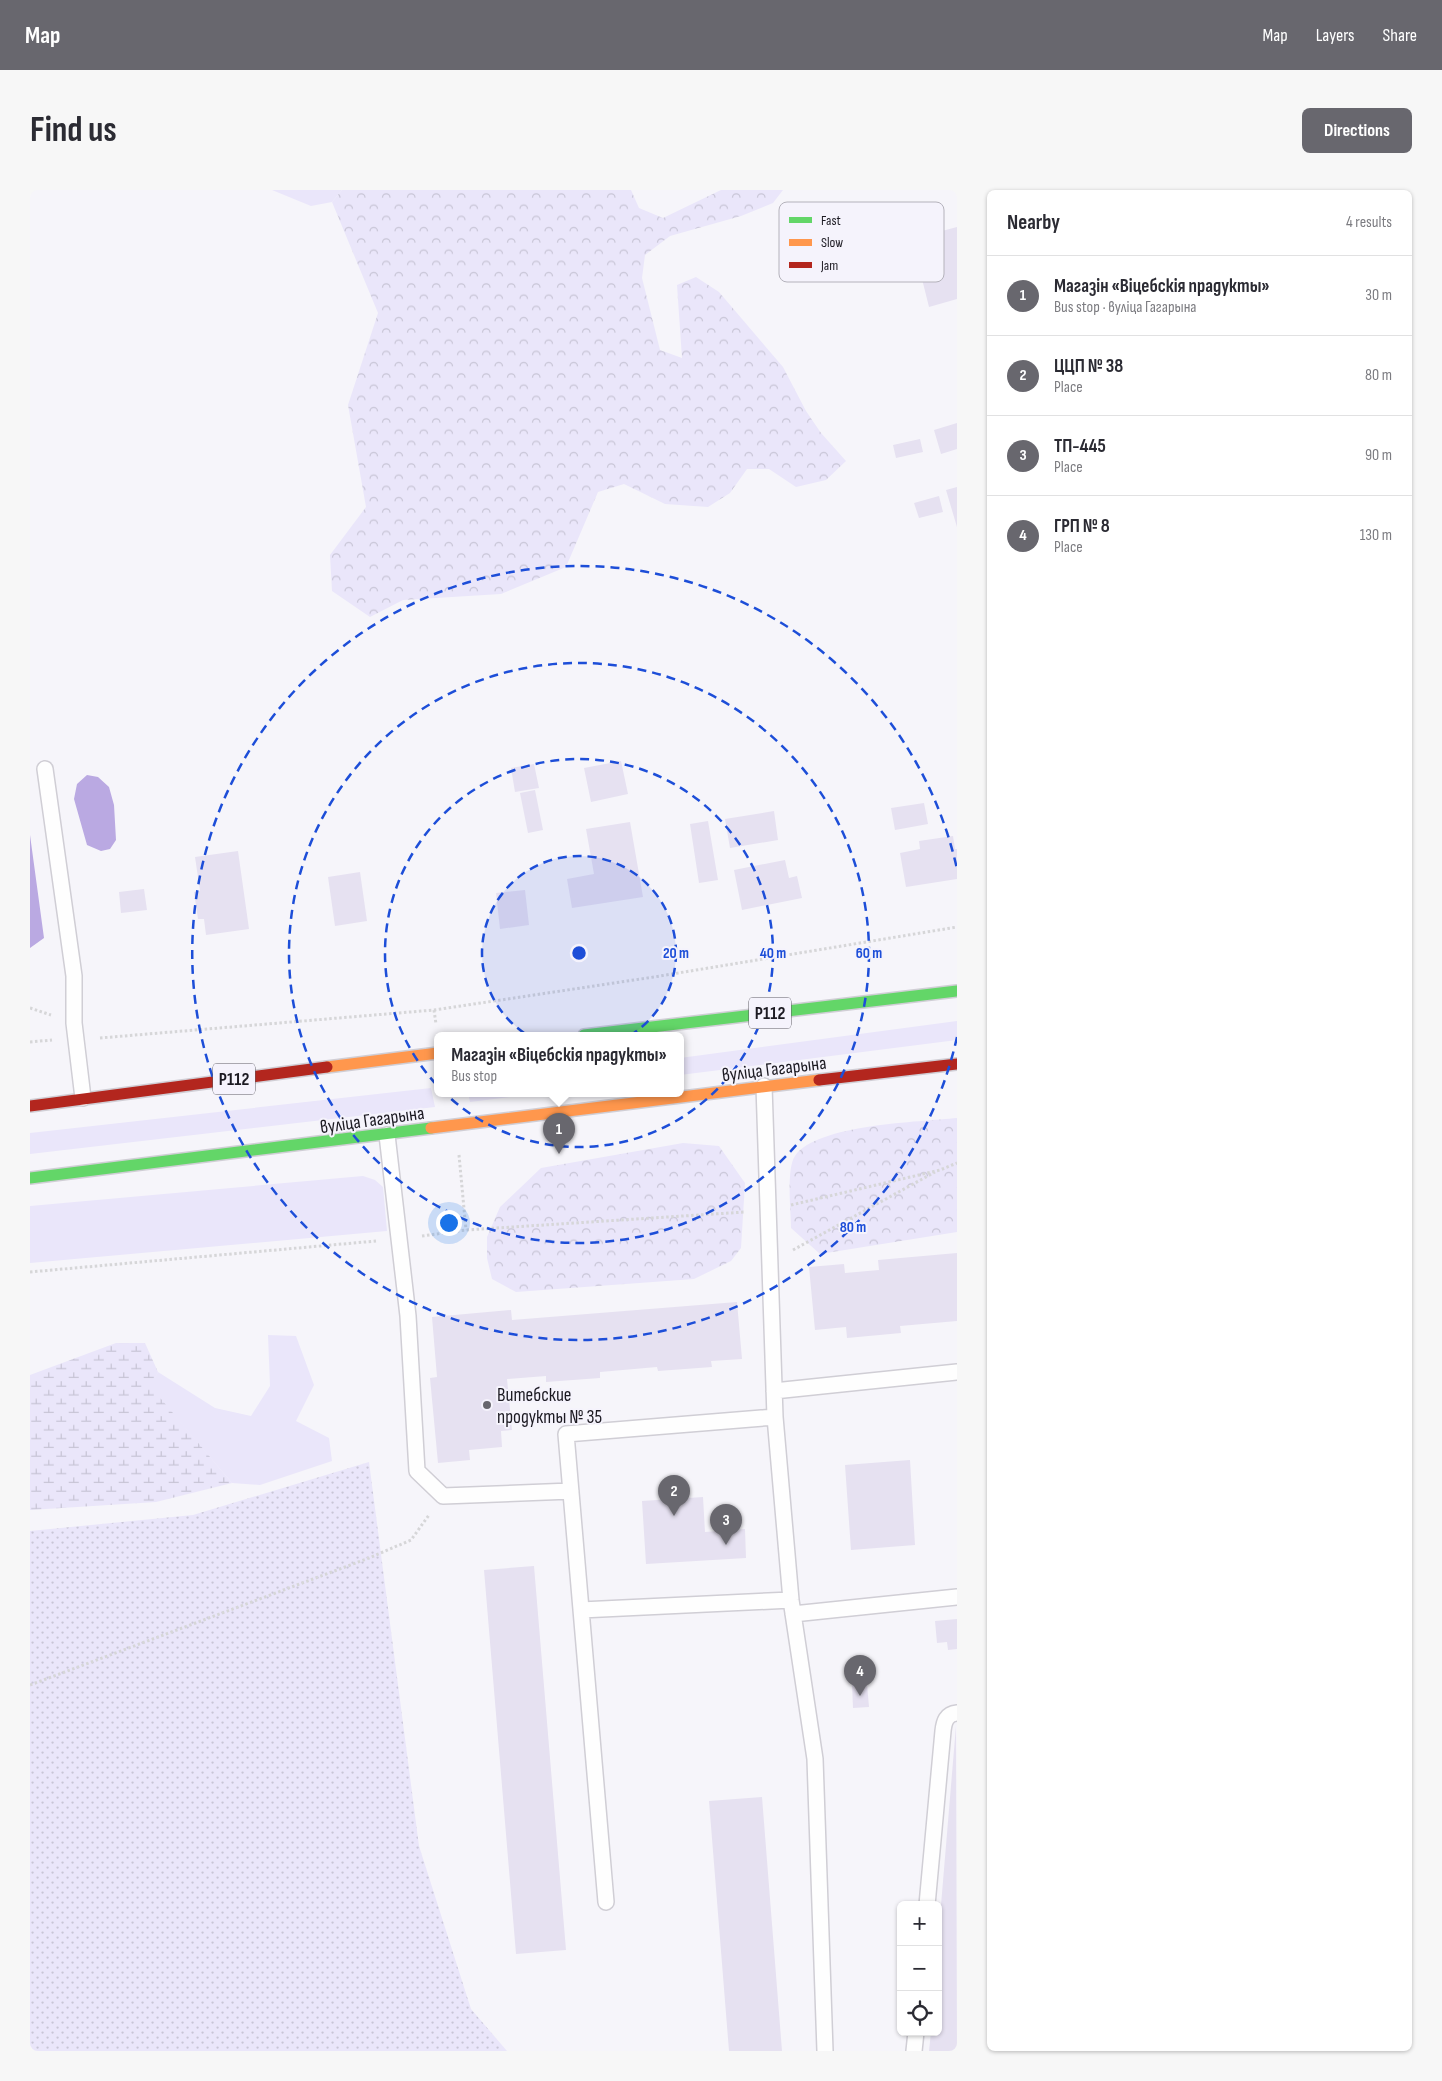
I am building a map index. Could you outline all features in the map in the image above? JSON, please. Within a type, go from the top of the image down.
[{"type":"main road","name":"Р112","points":[[609,1032],[957,991]]},
{"type":"main road","name":"Р112","points":[[30,1106],[434,1054]]},
{"type":"main road","name":"вуліца Гагарына","points":[[684,1096],[957,1064]]},
{"type":"main road","name":"вуліца Гагарына","points":[[30,1178],[387,1135],[679,1097]]},
{"type":"lane","points":[[45,769],[74,976],[74,1023],[83,1098]]},
{"type":"lane","points":[[764,1086],[775,1417],[792,1607],[816,1759],[824,2051]]},
{"type":"lane","points":[[387,1135],[408,1316],[418,1471],[443,1496],[571,1491]]},
{"type":"lane","points":[[774,1391],[957,1372]]},
{"type":"lane","points":[[606,1902],[566,1434],[775,1417]]},
{"type":"lane","points":[[581,1610],[792,1607],[957,1597]]},
{"type":"lane","points":[[927,1901],[943,1731],[946,1718],[957,1712]]},
{"type":"lane","points":[[914,2051],[916,2036]]},
{"type":"path","points":[[30,1042],[150,1034],[434,1010],[654,977],[957,927]]},
{"type":"path","points":[[434,1010],[436,1027]]},
{"type":"path","points":[[459,1155],[466,1230]]},
{"type":"path","points":[[770,1263],[940,1170],[957,1163]]},
{"type":"path","points":[[30,1272],[400,1239],[466,1230],[768,1211],[940,1170]]},
{"type":"path","points":[[30,1685],[360,1562],[411,1540],[443,1496]]},
{"type":"green space","points":[[272,190],[342,190],[332,202],[311,206]]},
{"type":"green space","points":[[342,190],[631,190],[639,208],[663,218],[721,190],[783,190],[773,203],[741,216],[670,236],[645,255],[642,278],[660,350],[682,358],[677,285],[696,277],[719,292],[783,367],[806,411],[821,433],[846,461],[826,480],[796,487],[769,469],[747,469],[730,493],[708,507],[665,504],[624,484],[598,492],[566,567],[501,594],[403,600],[370,617],[332,591],[330,555],[366,507],[348,405],[378,313],[332,202]]},
{"type":"green space","points":[[957,1021],[957,1040],[684,1074],[684,1057]]},
{"type":"green space","points":[[431,1088],[435,1107],[30,1154],[30,1133]]},
{"type":"green space","points":[[469,1097],[511,1097],[470,1102]]},
{"type":"green space","points":[[957,1118],[957,1232],[820,1254],[791,1228],[790,1191],[792,1162],[795,1156],[807,1145],[824,1137],[870,1126]]},
{"type":"green space","points":[[683,1143],[719,1146],[745,1183],[741,1248],[731,1261],[694,1279],[516,1292],[492,1279],[487,1258],[487,1237],[500,1207],[541,1168]]},
{"type":"green space","points":[[363,1176],[375,1180],[383,1187],[387,1231],[30,1263],[30,1206]]},
{"type":"green space","points":[[268,1335],[296,1336],[314,1385],[296,1421],[329,1438],[332,1461],[260,1485],[232,1483],[150,1387],[158,1372],[215,1408],[251,1416],[270,1386]]},
{"type":"green space","points":[[116,1343],[145,1343],[158,1372],[151,1387],[232,1483],[156,1502],[30,1510],[30,1375]]},
{"type":"green space","points":[[369,1462],[419,1846],[471,2009],[507,2051],[30,2051],[30,1531],[193,1515]]},
{"type":"shaded area","points":[[87,775],[98,777],[109,787],[114,805],[116,840],[110,849],[101,851],[87,845],[74,799],[77,784]]},
{"type":"shaded area","points":[[30,835],[44,938],[30,948]]},
{"type":"building","points":[[957,227],[957,299],[929,307],[923,282],[944,282],[944,230]]},
{"type":"building","points":[[957,423],[957,449],[941,454],[934,430]]},
{"type":"building","points":[[920,439],[923,452],[896,458],[893,445]]},
{"type":"building","points":[[957,487],[957,527],[946,490]]},
{"type":"building","points":[[939,496],[943,512],[919,518],[914,503]]},
{"type":"building","points":[[621,761],[628,794],[591,802],[584,768]]},
{"type":"building","points":[[534,764],[539,788],[515,792],[511,768]]},
{"type":"building","points":[[535,790],[543,830],[528,833],[520,793]]},
{"type":"building","points":[[924,803],[928,824],[895,830],[891,808]]},
{"type":"building","points":[[774,811],[778,840],[730,848],[725,819]]},
{"type":"building","points":[[708,821],[718,880],[699,883],[690,824]]},
{"type":"building","points":[[630,822],[643,897],[572,908],[567,879],[594,874],[586,829]]},
{"type":"building","points":[[953,836],[955,849],[957,849],[957,879],[906,887],[900,853],[920,849],[919,841]]},
{"type":"building","points":[[238,851],[249,929],[206,935],[204,919],[198,919],[194,892],[200,891],[195,857]]},
{"type":"building","points":[[785,860],[789,878],[797,876],[802,898],[742,910],[734,870]]},
{"type":"building","points":[[360,872],[367,921],[335,926],[328,877]]},
{"type":"building","points":[[144,889],[147,910],[121,913],[119,892]]},
{"type":"building","points":[[525,890],[529,925],[500,929],[496,893]]},
{"type":"building","points":[[957,1253],[957,1321],[900,1326],[901,1333],[847,1338],[846,1327],[815,1330],[809,1267],[844,1264],[845,1273],[879,1270],[878,1260]]},
{"type":"building","points":[[737,1302],[742,1359],[711,1361],[712,1367],[658,1371],[657,1367],[600,1372],[600,1378],[546,1382],[546,1376],[507,1379],[512,1430],[501,1431],[502,1447],[469,1450],[470,1460],[438,1463],[430,1378],[437,1377],[432,1317],[511,1310],[512,1320]]},
{"type":"building","points":[[910,1460],[915,1545],[851,1550],[845,1465]]},
{"type":"building","points":[[703,1497],[705,1532],[745,1529],[746,1558],[646,1564],[642,1501]]},
{"type":"building","points":[[534,1566],[566,1950],[516,1954],[484,1570]]},
{"type":"building","points":[[957,1619],[957,1649],[948,1650],[947,1642],[937,1643],[935,1621]]},
{"type":"building","points":[[852,1684],[867,1684],[869,1707],[853,1708]]},
{"type":"building","points":[[956,1726],[957,2051],[929,2051],[931,2036],[942,2036],[941,1901]]},
{"type":"building","points":[[762,1797],[782,2051],[729,2051],[709,1801]]},
{"type":"traffic: fast","points":[[609,1032],[957,991]]},
{"type":"traffic: fast","points":[[30,1178],[431,1128]]},
{"type":"traffic: slow","points":[[327,1067],[434,1054]]},
{"type":"traffic: slow","points":[[684,1097],[819,1080]]},
{"type":"traffic: slow","points":[[431,1128],[682,1097]]},
{"type":"traffic: jam","points":[[819,1080],[957,1064]]},
{"type":"traffic: jam","points":[[30,1106],[327,1067]]},
{"type":"place","name":"Магазін «Віцебскія прадукты»","points":[[559,1154]]},
{"type":"place","name":"Витебские продукты № 35","points":[[487,1405]]},
{"type":"place","name":"ЦЦП № 38","points":[[674,1516]]},
{"type":"place","name":"ТП-445","points":[[726,1545]]},
{"type":"place","name":"ГРП № 8","points":[[860,1696]]}]
